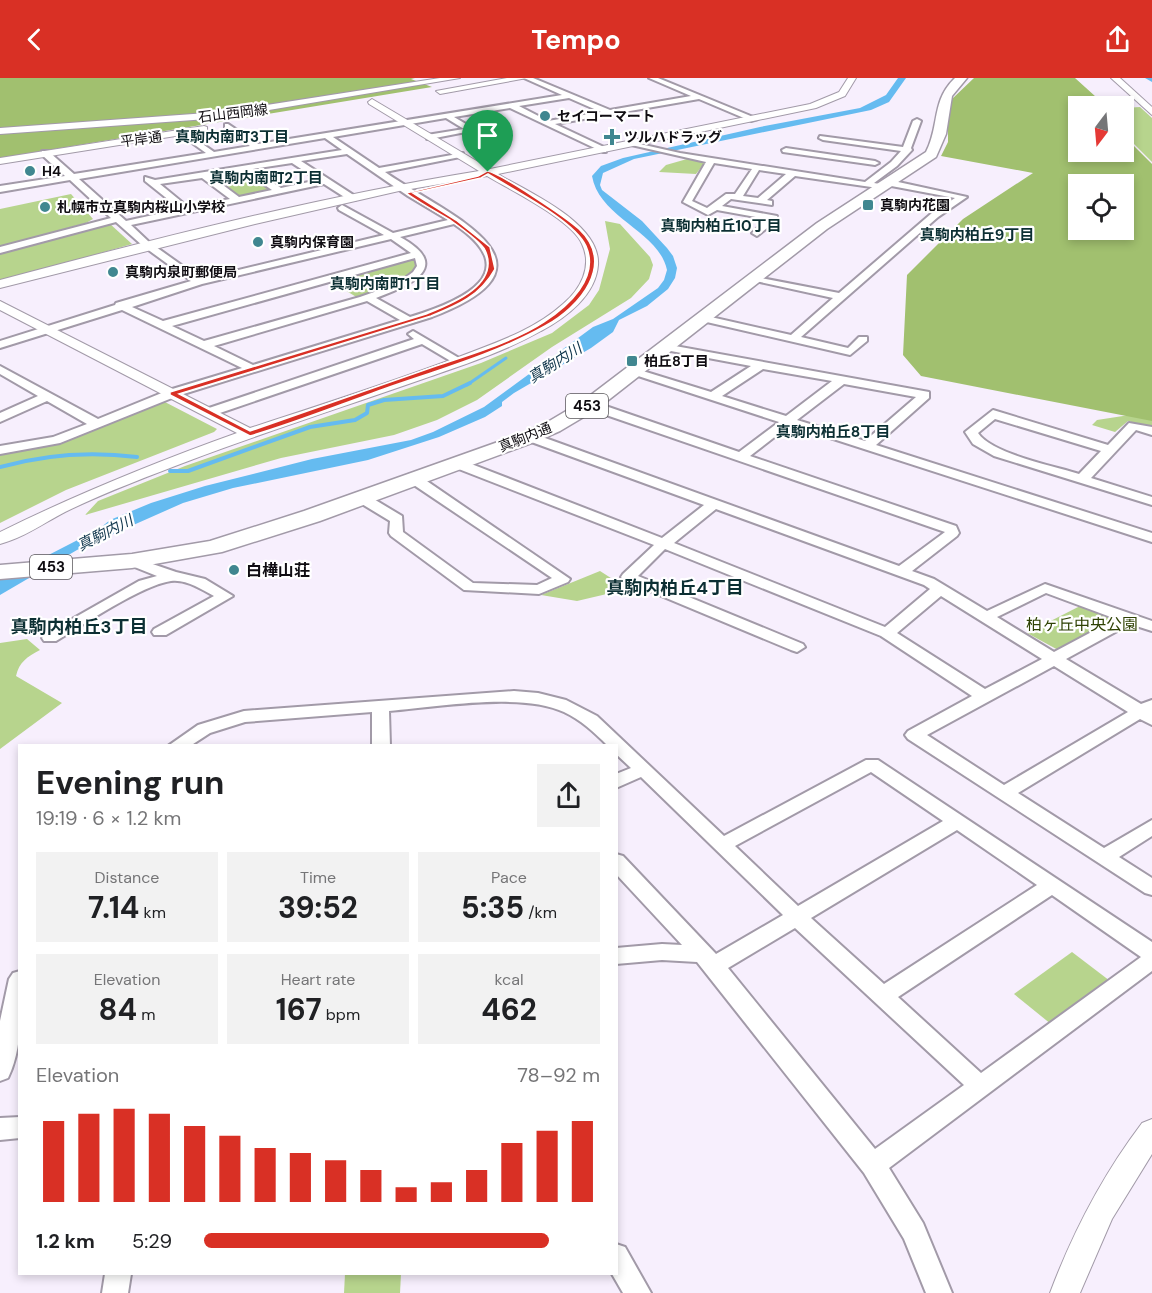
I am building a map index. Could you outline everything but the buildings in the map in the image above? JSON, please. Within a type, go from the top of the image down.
[{"type":"highway","name":"真駒内通","points":[[0,572],[132,561],[214,547],[266,532],[553,427],[590,405],[822,226],[879,185],[931,154],[939,139],[942,102],[961,78]]},
{"type":"street","points":[[358,94],[456,78]]},
{"type":"street","points":[[358,94],[471,78]]},
{"type":"street","points":[[430,93],[525,78],[608,113]]},
{"type":"street","points":[[652,78],[754,119]]},
{"type":"street","points":[[0,284],[352,198],[479,177],[488,172],[635,146],[754,119],[827,101],[849,88],[852,78]]},
{"type":"street","points":[[1115,78],[1152,112]]},
{"type":"street","points":[[0,539],[45,515],[117,482],[509,342],[545,324],[575,301],[590,277],[593,264],[589,246],[580,233],[567,221],[358,94]]},
{"type":"street","name":"石山西岡線","points":[[0,132],[182,120],[358,94]]},
{"type":"street","points":[[0,189],[569,96]]},
{"type":"street","points":[[548,123],[699,97]]},
{"type":"street","points":[[361,104],[383,100]]},
{"type":"street","points":[[576,106],[588,104]]},
{"type":"street","points":[[512,106],[603,150]]},
{"type":"street","points":[[530,114],[541,112]]},
{"type":"street","points":[[430,137],[472,130],[447,116]]},
{"type":"street","points":[[879,185],[908,150],[917,121]]},
{"type":"street","name":"平岸通","points":[[0,160],[239,124]]},
{"type":"street","points":[[228,126],[258,148]]},
{"type":"street","points":[[184,133],[214,155]]},
{"type":"street","points":[[865,144],[876,133]]},
{"type":"street","points":[[0,450],[56,440],[173,393],[447,308],[484,284],[492,269],[488,248],[454,221],[328,137]]},
{"type":"street","points":[[823,138],[908,150]]},
{"type":"street","points":[[833,160],[854,142]]},
{"type":"street","points":[[635,146],[794,172],[818,172],[879,185],[963,197],[935,215],[793,339]]},
{"type":"street","points":[[786,150],[833,160],[875,163]]},
{"type":"street","points":[[153,183],[349,151]]},
{"type":"street","points":[[45,153],[150,247],[199,282]]},
{"type":"street","points":[[378,171],[460,155]]},
{"type":"street","points":[[293,160],[352,198]]},
{"type":"street","points":[[711,160],[687,202],[708,212],[729,196],[770,203]]},
{"type":"street","points":[[737,198],[757,166]]},
{"type":"street","points":[[136,168],[187,211]]},
{"type":"street","points":[[246,168],[280,191]]},
{"type":"street","points":[[759,201],[794,172]]},
{"type":"street","points":[[204,175],[238,200]]},
{"type":"street","points":[[0,250],[120,221],[187,211],[326,181]]},
{"type":"street","points":[[0,292],[150,247],[342,208],[405,190]]},
{"type":"street","points":[[715,207],[774,218],[757,232]]},
{"type":"street","points":[[204,345],[367,297],[411,280],[422,266],[418,254],[410,246],[342,208]]},
{"type":"street","points":[[0,345],[199,282],[454,221]]},
{"type":"street","points":[[162,325],[418,254]]},
{"type":"street","points":[[755,278],[841,297]]},
{"type":"street","points":[[367,297],[409,321]]},
{"type":"street","points":[[0,305],[250,434]]},
{"type":"street","points":[[120,306],[253,369]]},
{"type":"street","points":[[702,318],[850,352],[863,339]]},
{"type":"street","points":[[397,324],[458,361]]},
{"type":"street","points":[[210,412],[423,340]]},
{"type":"street","points":[[664,347],[925,395],[867,446]]},
{"type":"street","points":[[714,396],[761,365]]},
{"type":"street","points":[[633,371],[1151,537]]},
{"type":"street","points":[[3,374],[97,424]]},
{"type":"street","points":[[741,456],[841,380]]},
{"type":"street","points":[[0,418],[47,396]]},
{"type":"street","points":[[590,405],[951,529],[952,533],[901,572]]},
{"type":"street","points":[[1110,450],[993,414],[971,432],[977,441],[999,453],[1152,501]]},
{"type":"street","points":[[1082,479],[1133,426],[1152,432]]},
{"type":"street","points":[[530,437],[715,503],[901,572],[940,589],[1054,659],[1148,712]]},
{"type":"street","points":[[456,463],[886,633],[985,697]]},
{"type":"street","points":[[362,498],[397,519],[396,533],[469,587],[539,590],[563,579],[413,478]]},
{"type":"street","points":[[715,503],[663,544],[628,577],[797,647]]},
{"type":"street","points":[[132,561],[172,576],[200,582],[225,597],[160,632]]},
{"type":"street","points":[[50,638],[144,584],[172,576]]},
{"type":"street","points":[[986,617],[1045,588],[1152,626]]},
{"type":"street","points":[[886,633],[940,589]]},
{"type":"street","points":[[1129,618],[914,735],[1152,888]]},
{"type":"street","points":[[179,744],[204,729],[244,717],[513,696],[551,700],[582,713],[616,744]]},
{"type":"street","points":[[380,705],[381,744]]},
{"type":"street","points":[[1004,793],[1148,712]]},
{"type":"street","points":[[618,746],[797,917],[980,1086]]},
{"type":"street","points":[[722,845],[872,764],[1152,954]]},
{"type":"street","points":[[618,781],[643,769]]},
{"type":"street","points":[[618,956],[662,952],[709,960],[797,917],[958,821]]},
{"type":"street","points":[[1104,857],[1152,827]]},
{"type":"street","points":[[618,863],[709,960],[873,1165],[914,1232],[939,1293]]},
{"type":"street","points":[[882,996],[1051,886]]},
{"type":"street","points":[[873,1165],[1152,960]]},
{"type":"street","points":[[0,1071],[18,988]]},
{"type":"street","points":[[0,1129],[18,1127]]},
{"type":"street","points":[[1065,1293],[1076,1262],[1107,1200],[1152,1132]]},
{"type":"street","points":[[618,1259],[638,1293]]},
{"type":"street","points":[[115,1293],[118,1275]]},
{"type":"green space","points":[[0,78],[415,78],[411,79],[432,87],[0,158]]},
{"type":"green space","points":[[974,78],[1075,78],[1095,96],[1068,96],[1068,162],[1134,162],[1134,146],[1152,164],[1152,421],[921,376],[903,355],[907,275],[963,219],[1033,173],[941,156],[948,142],[948,122],[952,99]]},
{"type":"green space","points":[[1134,107],[1140,107],[1152,118],[1152,162],[1134,144]]},
{"type":"green space","points":[[687,159],[706,161],[696,174],[659,172],[666,165]]},
{"type":"green space","points":[[243,169],[275,191],[241,198],[208,175]]},
{"type":"green space","name":"札幌市立真駒内桜山小学校","points":[[71,194],[93,219],[86,223],[0,246],[0,209]]},
{"type":"green space","points":[[605,221],[620,224],[650,257],[653,265],[649,279],[631,298],[552,347],[477,400],[437,420],[394,435],[281,458],[85,515],[98,501],[185,466],[481,363],[552,333],[589,305],[599,290],[610,249]]},
{"type":"green space","points":[[109,223],[132,244],[0,282],[0,252]]},
{"type":"green space","points":[[414,258],[418,262],[410,277],[394,286],[358,298],[330,281]]},
{"type":"green space","points":[[163,401],[217,429],[66,490],[0,523],[0,453],[60,443]]},
{"type":"green space","points":[[1136,414],[1152,418],[1152,428],[1128,421],[1115,432],[1092,425],[1097,420]]},
{"type":"green space","points":[[600,571],[628,589],[577,601],[541,595]]},
{"type":"green space","name":"柏ヶ丘中央公園","points":[[1084,604],[1120,617],[1060,651],[1027,633]]},
{"type":"green space","points":[[27,639],[40,650],[24,660],[16,676],[62,703],[0,749],[0,643]]},
{"type":"green space","points":[[1072,952],[1114,984],[1057,1029],[1014,994]]},
{"type":"green space","points":[[345,1275],[401,1275],[400,1293],[344,1293]]},
{"type":"water","name":"真駒内川","points":[[898,78],[906,78],[889,102],[871,110],[634,159],[603,173],[600,185],[602,190],[642,221],[673,256],[677,268],[675,278],[668,289],[647,306],[619,320],[613,332],[591,348],[514,393],[502,402],[502,406],[485,417],[439,437],[368,460],[233,488],[183,503],[77,550],[0,595],[0,580],[99,529],[110,520],[151,503],[205,486],[312,459],[411,440],[484,407],[593,327],[613,319],[658,288],[664,280],[667,270],[662,256],[642,234],[606,203],[597,190],[592,176],[601,166],[623,158],[760,127],[860,108],[886,95]]},
{"type":"waterway","points":[[470,383],[506,358]]},
{"type":"waterway","points":[[170,471],[188,471],[310,427],[355,420],[367,413],[368,405],[384,400],[443,396],[470,383]]},
{"type":"waterway","points":[[0,467],[34,459],[68,455],[102,454],[137,457]]},
{"type":"place","name":"セイコーマート","points":[[545,116]]},
{"type":"place","name":"ツルハドラッグ","points":[[612,137]]},
{"type":"place","name":"H4","points":[[30,171]]},
{"type":"place","name":"真駒内花園","points":[[868,205]]},
{"type":"place","name":"札幌市立真駒内桜山小学校","points":[[45,207]]},
{"type":"place","name":"真駒内保育園","points":[[258,242]]},
{"type":"place","name":"真駒内泉町郵便局","points":[[113,272]]},
{"type":"place","name":"柏丘8丁目","points":[[632,361]]},
{"type":"place","name":"白樺山荘","points":[[234,570]]},
{"type":"district","name":"真駒内南町3丁目","points":[[232,137]]},
{"type":"district","name":"真駒内南町2丁目","points":[[266,178]]},
{"type":"district","name":"真駒内柏丘10丁目","points":[[721,226]]},
{"type":"district","name":"真駒内柏丘9丁目","points":[[977,235]]},
{"type":"district","name":"真駒内南町1丁目","points":[[385,284]]},
{"type":"district","name":"真駒内柏丘8丁目","points":[[833,432]]},
{"type":"district","name":"真駒内柏丘4丁目","points":[[675,588]]},
{"type":"district","name":"真駒内柏丘3丁目","points":[[79,627]]},
{"type":"route","points":[[488,172],[567,221],[580,233],[589,246],[593,264],[584,289],[575,301],[545,324],[528,334],[488,350],[250,434],[173,393],[428,315],[447,308],[474,292],[484,284],[492,269],[488,248],[454,221],[409,193],[479,177],[488,172]]}]
